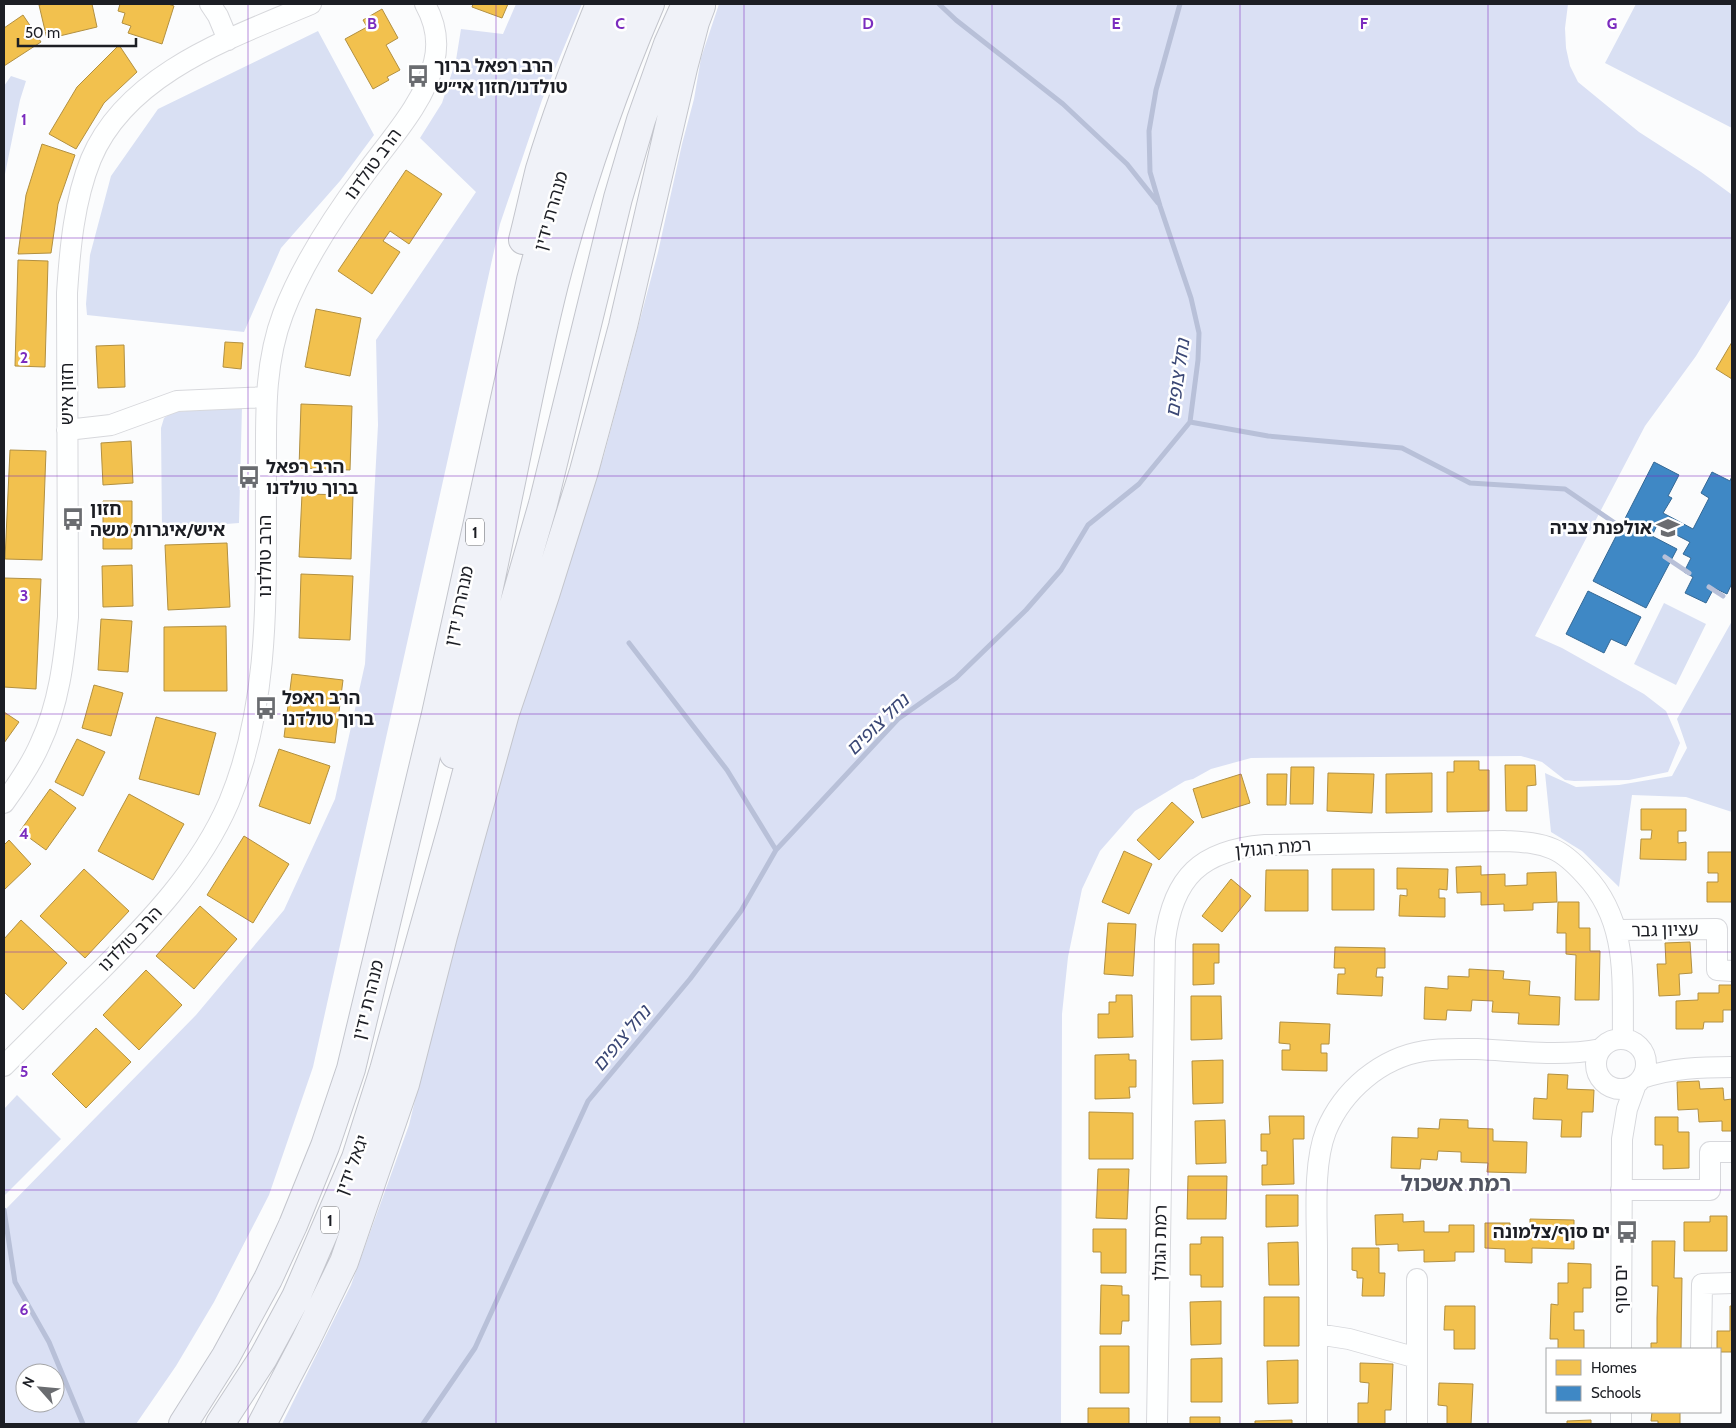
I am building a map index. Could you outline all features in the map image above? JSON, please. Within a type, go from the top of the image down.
[{"type":"highway","points":[[351,1069],[428,677],[507,310],[540,171],[569,82],[600,4]]},
{"type":"highway","name":"מנהרת ידין","points":[[351,1069],[436,714],[531,280],[554,195],[580,115],[624,4]]},
{"type":"highway","name":"מנהרת ידין","points":[[402,1000],[554,286],[577,202],[603,123],[631,48],[650,4]]},
{"type":"highway","points":[[402,1000],[543,504],[618,198],[641,120],[668,44],[686,4]]},
{"type":"highway","points":[[262,1424],[344,1262],[405,1084],[443,936],[505,713],[584,471],[623,326],[683,68],[695,22],[702,4]]},
{"type":"highway","name":"יגאל ידין","points":[[220,1424],[263,1358],[296,1296],[324,1234],[356,1158],[384,1070],[402,1000]]},
{"type":"highway","name":"יגאל ידין","points":[[183,1424],[226,1356],[293,1225],[325,1146],[351,1069]]},
{"type":"street","points":[[210,4],[218,16],[228,40]]},
{"type":"street","name":"חזון איש","points":[[4,803],[23,775],[40,744],[52,714],[64,656],[68,617],[67,293],[70,251],[79,200],[92,158],[114,120],[132,100],[152,83],[228,40],[311,4]]},
{"type":"street","name":"הרב טולדנו","points":[[4,1066],[137,934],[180,884],[214,832],[240,774],[255,715],[263,660],[267,397],[270,360],[283,314],[303,271],[330,225],[401,125],[427,83],[434,64],[437,45],[435,26],[425,4]]},
{"type":"street","points":[[67,430],[111,425],[177,401],[267,397]]},
{"type":"street","name":"רמת הגולן","points":[[1157,1424],[1164,940],[1170,908],[1178,891],[1197,867],[1226,851],[1264,845],[1504,841],[1539,844],[1554,849],[1566,857],[1587,877],[1605,903],[1617,930],[1622,973],[1623,1039]]},
{"type":"street","name":"עציון גבר","points":[[1617,930],[1717,929],[1717,970],[1732,971]]},
{"type":"street","points":[[1601,1068],[1610,1041],[1623,1039],[1635,1043],[1644,1053],[1685,1068]]},
{"type":"street","points":[[1317,1424],[1318,1161],[1327,1130],[1343,1100],[1360,1082],[1397,1059],[1421,1051],[1442,1048],[1566,1054],[1601,1068],[1618,1089],[1630,1088],[1639,1081],[1670,1070],[1732,1066]]},
{"type":"street","points":[[1639,1081],[1646,1066],[1644,1053]]},
{"type":"street","name":"ים סוף","points":[[1601,1068],[1616,1112],[1622,1139]]},
{"type":"street","name":"ים סוף","points":[[1621,1348],[1622,1139],[1628,1109],[1639,1081]]},
{"type":"street","points":[[1621,1190],[1710,1190],[1710,1152],[1732,1152]]},
{"type":"street","points":[[1417,1279],[1417,1424]]},
{"type":"street","points":[[1701,1348],[1702,1284],[1732,1283]]},
{"type":"street","points":[[1317,1334],[1349,1339],[1417,1358]]},
{"type":"shaded area","points":[[516,4],[582,4],[542,100],[500,224],[313,1067],[269,1195],[214,1302],[176,1366],[136,1424],[4,1424],[4,1211],[196,1015],[284,910],[335,799],[365,664],[378,425],[376,340],[476,192],[420,138],[442,103],[456,60],[461,29],[503,34]]},
{"type":"shaded area","points":[[719,4],[1568,4],[1565,28],[1566,48],[1570,66],[1578,82],[1639,132],[1701,172],[1731,194],[1732,197],[1732,297],[1696,356],[1645,426],[1535,636],[1562,648],[1644,694],[1666,711],[1680,743],[1668,772],[1629,780],[1565,780],[1542,762],[1521,756],[1251,758],[1211,769],[1193,779],[1185,781],[1135,811],[1100,851],[1082,889],[1068,957],[1062,1014],[1061,1424],[282,1424],[351,1285],[409,1125],[439,1001],[451,963],[503,759],[604,455],[658,252],[694,99],[701,58]]},
{"type":"shaded area","points":[[1636,4],[1732,4],[1732,128],[1605,63]]},
{"type":"shaded area","points":[[318,31],[374,135],[340,181],[281,248],[244,332],[87,315],[86,304],[90,255],[111,176],[158,109]]},
{"type":"shaded area","points":[[11,76],[26,81],[20,100],[4,179],[4,86]]},
{"type":"shaded area","points":[[242,407],[239,523],[162,529],[161,428],[164,418],[173,412]]},
{"type":"shaded area","points":[[1664,603],[1706,624],[1676,685],[1634,664]]},
{"type":"shaded area","points":[[1732,621],[1732,812],[1686,797],[1632,795],[1619,887],[1582,851],[1551,832],[1545,773],[1576,787],[1619,785],[1672,776],[1687,748],[1677,719]]},
{"type":"shaded area","points":[[17,1095],[61,1139],[4,1196],[4,1109]]},
{"type":"building: Homes","points":[[92,4],[97,27],[47,39],[39,5]]},
{"type":"building: Homes","points":[[120,4],[168,4],[174,6],[162,44],[128,33],[131,26],[122,23],[125,13],[118,11]]},
{"type":"building: Homes","points":[[473,4],[508,4],[502,18],[472,7]]},
{"type":"building: Homes","points":[[382,9],[398,38],[386,45],[400,70],[387,77],[389,80],[373,89],[345,39],[367,27],[363,20]]},
{"type":"building: Homes","points":[[23,15],[41,42],[4,66],[4,28]]},
{"type":"building: Homes","points":[[119,45],[137,72],[104,103],[76,149],[49,134],[77,87]]},
{"type":"building: Homes","points":[[42,144],[75,155],[58,204],[51,253],[18,254],[26,195]]},
{"type":"building: Homes","points":[[406,170],[442,194],[409,244],[390,231],[383,241],[400,252],[372,294],[338,271]]},
{"type":"building: Homes","points":[[18,260],[48,261],[45,367],[15,366]]},
{"type":"building: Homes","points":[[316,309],[361,318],[350,376],[305,367]]},
{"type":"building: Homes","points":[[225,342],[243,343],[241,369],[223,367]]},
{"type":"building: Homes","points":[[1732,342],[1732,379],[1716,369]]},
{"type":"building: Homes","points":[[124,345],[125,387],[98,388],[96,346]]},
{"type":"building: Homes","points":[[301,404],[352,406],[350,470],[299,468]]},
{"type":"building: Homes","points":[[131,441],[133,483],[103,485],[101,443]]},
{"type":"building: Homes","points":[[10,450],[46,451],[42,560],[5,559]]},
{"type":"building: Homes","points":[[302,494],[353,495],[351,559],[299,557]]},
{"type":"building: Homes","points":[[103,501],[132,501],[132,549],[103,549]]},
{"type":"building: Homes","points":[[227,543],[230,607],[168,610],[165,545]]},
{"type":"building: Homes","points":[[132,565],[133,606],[103,607],[102,566]]},
{"type":"building: Homes","points":[[301,574],[353,576],[350,640],[299,638]]},
{"type":"building: Homes","points":[[4,578],[41,579],[36,689],[4,687]]},
{"type":"building: Homes","points":[[101,619],[132,621],[128,672],[98,670]]},
{"type":"building: Homes","points":[[226,626],[227,691],[164,691],[164,627]]},
{"type":"building: Homes","points":[[292,674],[343,680],[335,743],[284,737]]},
{"type":"building: Homes","points":[[94,685],[123,693],[111,736],[82,728]]},
{"type":"building: Homes","points":[[4,712],[19,722],[4,743]]},
{"type":"building: Homes","points":[[156,717],[216,733],[199,795],[139,779]]},
{"type":"building: Homes","points":[[77,739],[105,752],[83,796],[55,782]]},
{"type":"building: Homes","points":[[279,749],[330,766],[310,824],[259,806]]},
{"type":"building: Homes","points":[[1454,761],[1479,761],[1479,770],[1489,770],[1489,811],[1447,812],[1447,772],[1454,772]]},
{"type":"building: Homes","points":[[1505,765],[1535,765],[1536,785],[1527,786],[1527,811],[1506,811]]},
{"type":"building: Homes","points":[[1291,767],[1314,767],[1313,804],[1290,804]]},
{"type":"building: Homes","points":[[1328,773],[1374,774],[1372,813],[1327,811]]},
{"type":"building: Homes","points":[[1432,773],[1432,812],[1386,813],[1386,774]]},
{"type":"building: Homes","points":[[1241,774],[1250,803],[1202,818],[1193,789]]},
{"type":"building: Homes","points":[[1267,774],[1287,774],[1286,805],[1267,805]]},
{"type":"building: Homes","points":[[50,789],[76,808],[46,850],[20,831]]},
{"type":"building: Homes","points":[[129,794],[184,824],[153,880],[98,851]]},
{"type":"building: Homes","points":[[1172,802],[1194,822],[1159,860],[1137,840]]},
{"type":"building: Homes","points":[[1641,809],[1686,809],[1686,831],[1678,831],[1678,843],[1686,842],[1686,860],[1640,859],[1641,839],[1651,839],[1652,830],[1641,830]]},
{"type":"building: Homes","points":[[244,836],[289,864],[253,923],[207,895]]},
{"type":"building: Homes","points":[[9,840],[31,864],[4,890],[4,845]]},
{"type":"building: Homes","points":[[1124,851],[1152,864],[1129,914],[1102,902]]},
{"type":"building: Homes","points":[[1708,852],[1732,852],[1732,902],[1707,902],[1707,882],[1718,882],[1718,873],[1708,873]]},
{"type":"building: Homes","points":[[1481,866],[1481,875],[1505,874],[1505,886],[1527,885],[1527,873],[1556,872],[1557,902],[1533,903],[1533,910],[1504,911],[1504,904],[1481,905],[1481,892],[1457,893],[1456,867]]},
{"type":"building: Homes","points":[[1397,868],[1448,869],[1447,890],[1439,889],[1439,898],[1445,898],[1445,917],[1399,916],[1400,895],[1407,896],[1407,889],[1397,889]]},
{"type":"building: Homes","points":[[84,869],[129,911],[85,958],[40,916]]},
{"type":"building: Homes","points":[[1332,869],[1374,869],[1374,910],[1332,910]]},
{"type":"building: Homes","points":[[1266,870],[1308,870],[1308,911],[1265,911]]},
{"type":"building: Homes","points":[[1231,879],[1251,896],[1222,932],[1202,916]]},
{"type":"building: Homes","points":[[1558,902],[1579,902],[1579,928],[1590,928],[1590,951],[1600,951],[1599,1000],[1575,1000],[1576,955],[1566,954],[1566,933],[1557,933]]},
{"type":"building: Homes","points":[[200,906],[237,939],[194,989],[156,956]]},
{"type":"building: Homes","points":[[21,920],[67,963],[23,1010],[4,992],[4,939]]},
{"type":"building: Homes","points":[[1108,923],[1136,924],[1133,976],[1104,974]]},
{"type":"building: Homes","points":[[1690,942],[1692,973],[1679,974],[1680,995],[1659,996],[1657,964],[1666,964],[1665,943]]},
{"type":"building: Homes","points":[[1193,944],[1219,944],[1219,963],[1214,963],[1214,984],[1193,985]]},
{"type":"building: Homes","points":[[1335,947],[1385,948],[1385,968],[1377,968],[1376,977],[1383,977],[1382,996],[1337,994],[1338,974],[1345,974],[1345,968],[1334,968]]},
{"type":"building: Homes","points":[[1469,969],[1504,971],[1503,979],[1530,981],[1529,995],[1560,997],[1559,1025],[1518,1024],[1519,1013],[1492,1012],[1493,1001],[1472,1000],[1471,1011],[1447,1010],[1446,1020],[1424,1019],[1425,987],[1448,989],[1448,976],[1469,977]]},
{"type":"building: Homes","points":[[146,970],[182,1005],[139,1050],[103,1015]]},
{"type":"building: Homes","points":[[1719,985],[1732,985],[1732,1010],[1723,1010],[1723,1022],[1704,1022],[1703,1029],[1676,1029],[1676,1001],[1698,1000],[1698,993],[1719,993]]},
{"type":"building: Homes","points":[[1116,995],[1132,995],[1133,1037],[1098,1038],[1098,1014],[1109,1014],[1109,1002],[1116,1002]]},
{"type":"building: Homes","points":[[1191,996],[1221,996],[1222,1039],[1191,1040]]},
{"type":"building: Homes","points":[[1280,1022],[1330,1024],[1329,1044],[1321,1044],[1321,1053],[1327,1053],[1327,1071],[1282,1070],[1282,1050],[1290,1050],[1290,1044],[1279,1043]]},
{"type":"building: Homes","points":[[96,1028],[131,1062],[86,1108],[52,1074]]},
{"type":"building: Homes","points":[[1129,1054],[1129,1060],[1136,1060],[1136,1087],[1129,1087],[1130,1098],[1095,1099],[1095,1055]]},
{"type":"building: Homes","points":[[1223,1060],[1223,1103],[1193,1104],[1192,1061]]},
{"type":"building: Homes","points":[[1548,1074],[1568,1075],[1567,1089],[1594,1090],[1593,1112],[1582,1112],[1581,1137],[1561,1137],[1562,1120],[1533,1119],[1534,1098],[1547,1099]]},
{"type":"building: Homes","points":[[1699,1081],[1700,1089],[1723,1088],[1724,1100],[1732,1099],[1732,1131],[1722,1131],[1722,1121],[1699,1122],[1698,1109],[1678,1110],[1677,1082]]},
{"type":"building: Homes","points":[[1089,1112],[1133,1113],[1133,1159],[1089,1159]]},
{"type":"building: Homes","points":[[1269,1116],[1304,1116],[1304,1139],[1293,1139],[1294,1184],[1262,1185],[1262,1165],[1267,1165],[1267,1151],[1261,1151],[1261,1134],[1270,1134]]},
{"type":"building: Homes","points":[[1655,1117],[1678,1117],[1678,1132],[1689,1132],[1689,1168],[1663,1169],[1663,1145],[1655,1145]]},
{"type":"building: Homes","points":[[1440,1119],[1468,1120],[1468,1128],[1493,1129],[1493,1141],[1527,1142],[1526,1173],[1487,1172],[1488,1163],[1461,1162],[1461,1152],[1438,1151],[1437,1160],[1421,1159],[1420,1169],[1391,1168],[1392,1137],[1418,1138],[1418,1128],[1439,1129]]},
{"type":"building: Homes","points":[[1225,1120],[1226,1163],[1196,1164],[1195,1121]]},
{"type":"building: Homes","points":[[1098,1169],[1129,1169],[1127,1219],[1096,1218]]},
{"type":"building: Homes","points":[[1188,1176],[1227,1176],[1226,1219],[1187,1219]]},
{"type":"building: Homes","points":[[1266,1195],[1298,1195],[1298,1226],[1266,1227]]},
{"type":"building: Homes","points":[[1403,1214],[1403,1222],[1424,1221],[1424,1232],[1449,1232],[1449,1225],[1474,1225],[1474,1252],[1455,1252],[1455,1261],[1424,1262],[1424,1250],[1398,1251],[1398,1244],[1376,1245],[1375,1215]]},
{"type":"building: Homes","points":[[1710,1216],[1727,1216],[1727,1251],[1684,1251],[1684,1222],[1710,1222]]},
{"type":"building: Homes","points":[[1530,1219],[1574,1220],[1574,1249],[1532,1248],[1532,1263],[1505,1262],[1505,1249],[1485,1248],[1485,1223],[1510,1223],[1510,1230],[1530,1231]]},
{"type":"building: Homes","points":[[1093,1229],[1126,1229],[1126,1273],[1101,1273],[1101,1252],[1093,1252]]},
{"type":"building: Homes","points":[[1201,1237],[1223,1237],[1223,1287],[1201,1287],[1201,1275],[1190,1275],[1190,1244],[1201,1244]]},
{"type":"building: Homes","points":[[1652,1241],[1675,1241],[1674,1278],[1682,1278],[1681,1348],[1651,1348],[1651,1343],[1657,1343],[1658,1286],[1652,1286]]},
{"type":"building: Homes","points":[[1298,1242],[1299,1285],[1269,1285],[1268,1243]]},
{"type":"building: Homes","points":[[1352,1248],[1379,1248],[1379,1273],[1385,1273],[1384,1296],[1362,1296],[1363,1278],[1357,1278],[1357,1271],[1352,1270]]},
{"type":"building: Homes","points":[[1568,1263],[1591,1264],[1591,1288],[1583,1288],[1583,1312],[1574,1312],[1574,1330],[1584,1330],[1584,1348],[1558,1348],[1558,1339],[1550,1339],[1551,1304],[1558,1305],[1558,1283],[1568,1283]]},
{"type":"building: Homes","points":[[1101,1285],[1122,1286],[1122,1295],[1129,1295],[1129,1321],[1122,1321],[1121,1334],[1100,1334]]},
{"type":"building: Homes","points":[[1264,1297],[1299,1297],[1299,1346],[1264,1346]]},
{"type":"building: Homes","points":[[1221,1301],[1221,1344],[1191,1345],[1190,1302]]},
{"type":"building: Homes","points":[[1445,1306],[1475,1306],[1475,1349],[1454,1349],[1454,1330],[1444,1330]]},
{"type":"building: Homes","points":[[1730,1306],[1732,1306],[1732,1352],[1721,1352],[1721,1348],[1717,1348],[1717,1331],[1730,1331]]},
{"type":"building: Homes","points":[[1100,1346],[1129,1346],[1129,1393],[1100,1393]]},
{"type":"building: Homes","points":[[1222,1358],[1222,1402],[1191,1402],[1191,1359]]},
{"type":"building: Homes","points":[[1298,1360],[1298,1403],[1268,1404],[1267,1361]]},
{"type":"building: Homes","points":[[1360,1363],[1393,1364],[1391,1410],[1385,1410],[1385,1424],[1358,1424],[1358,1403],[1368,1403],[1369,1383],[1360,1382]]},
{"type":"building: Homes","points":[[1439,1383],[1473,1384],[1471,1424],[1447,1424],[1447,1406],[1438,1405]]},
{"type":"building: Homes","points":[[1088,1408],[1129,1408],[1129,1424],[1088,1424]]},
{"type":"building: Homes","points":[[1652,1413],[1680,1413],[1680,1424],[1658,1424],[1658,1421],[1651,1421]]},
{"type":"building: Homes","points":[[1190,1417],[1220,1417],[1220,1424],[1190,1424]]},
{"type":"building: Homes","points":[[1292,1420],[1292,1424],[1255,1424],[1255,1421]]},
{"type":"building: Homes","points":[[1591,1420],[1591,1424],[1567,1424],[1567,1421]]},
{"type":"building: Schools","points":[[1654,462],[1679,475],[1668,496],[1672,498],[1663,513],[1693,529],[1709,498],[1701,493],[1712,472],[1730,481],[1732,476],[1732,583],[1727,594],[1714,588],[1706,603],[1685,593],[1693,577],[1684,572],[1691,558],[1683,554],[1690,542],[1657,525],[1652,536],[1677,549],[1646,608],[1593,581]]},
{"type":"building: Schools","points":[[1588,591],[1641,617],[1626,646],[1611,639],[1604,653],[1566,634]]},
{"type":"waterway","points":[[939,4],[956,20],[1063,104],[1127,164],[1158,203]]},
{"type":"waterway","name":"נחל צופים","points":[[423,1424],[475,1348],[588,1101],[690,979],[741,911],[776,850],[898,719],[956,678],[1026,610],[1061,570],[1088,525],[1139,484],[1190,422],[1198,360],[1199,333],[1191,298],[1150,172],[1149,131],[1156,90],[1180,4]]},
{"type":"waterway","points":[[1190,422],[1268,436],[1402,448],[1470,483],[1565,489],[1625,530]]},
{"type":"waterway","points":[[1665,557],[1689,573]]},
{"type":"waterway","points":[[1709,587],[1723,596]]},
{"type":"waterway","points":[[629,643],[727,770],[776,850]]},
{"type":"waterway","points":[[4,1210],[15,1282],[49,1342],[83,1424]]},
{"type":"place","name":"הרב רפאל ברוך טולדנו/חזון אי״ש","points":[[418,76]]},
{"type":"place","name":"הרב רפאל ברוך טולדנו","points":[[249,477]]},
{"type":"place","name":"חזון איש/איגרות משה","points":[[73,519]]},
{"type":"place","name":"אולפנת צביה","points":[[1668,528]]},
{"type":"place","name":"הרב ראפל ברוך טולדנו","points":[[266,708]]},
{"type":"place","name":"ים סוף/צלמונה","points":[[1627,1232]]},
{"type":"district","name":"רמת אשכול","points":[[1456,1183]]}]
